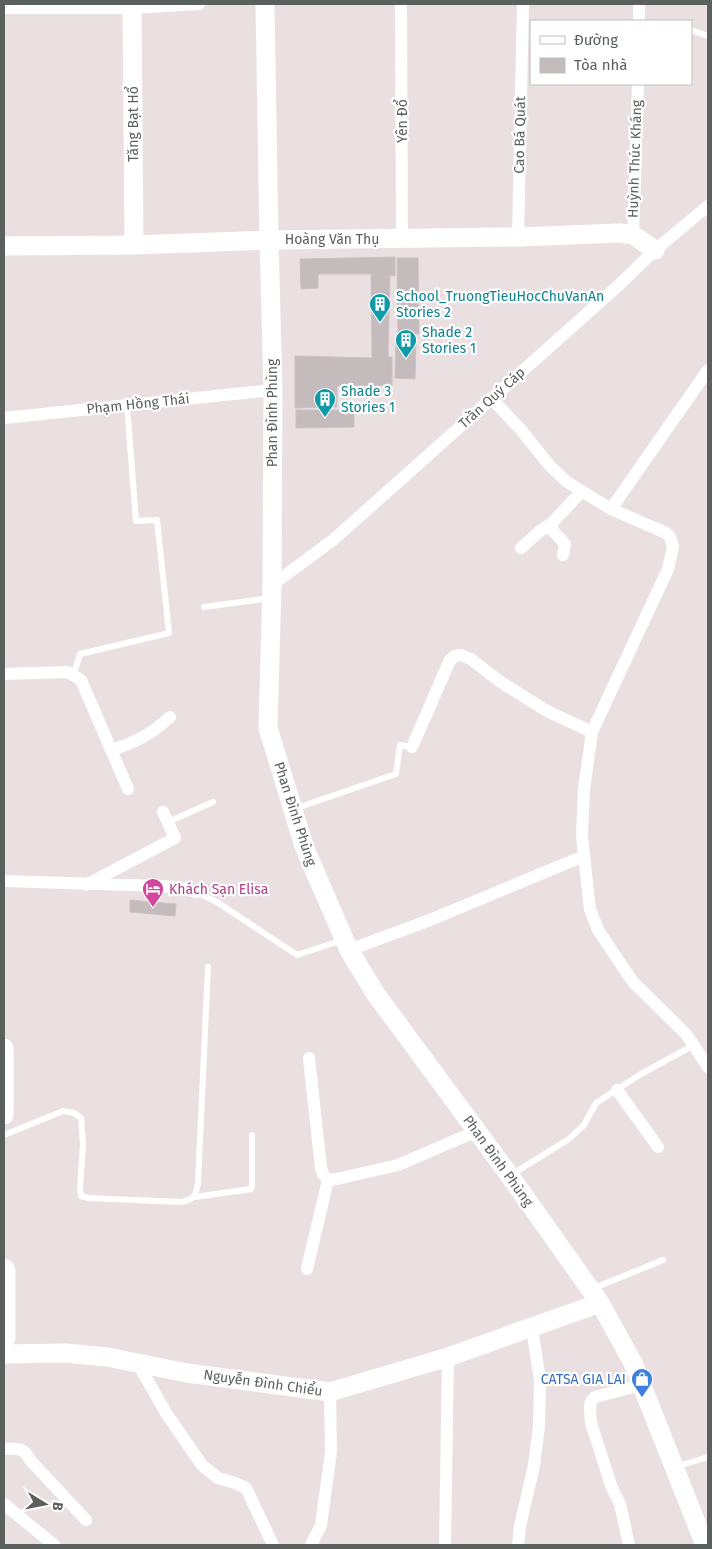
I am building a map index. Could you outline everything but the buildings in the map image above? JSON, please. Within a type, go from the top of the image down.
[{"type":"street","points":[[4,8],[199,4]]},
{"type":"street","name":"Phan Đình Phùng","points":[[265,4],[273,390],[272,592],[268,728],[305,849],[347,945],[375,993],[510,1176],[595,1297],[632,1363],[705,1545]]},
{"type":"street","name":"Yên Đổ","points":[[401,4],[402,239]]},
{"type":"street","name":"Cao Bá Quát","points":[[518,237],[523,4]]},
{"type":"street","points":[[639,4],[639,20]]},
{"type":"street","name":"Tăng Bạt Hổ","points":[[132,6],[134,245]]},
{"type":"street","name":"Huỳnh Thúc Kháng","points":[[633,235],[638,85]]},
{"type":"street","name":"Trần Quý Cáp","points":[[272,592],[619,285],[655,250],[708,206]]},
{"type":"street","name":"Hoàng Văn Thụ","points":[[4,246],[518,237],[620,233],[633,235]]},
{"type":"street","points":[[633,235],[655,250]]},
{"type":"street","points":[[611,509],[708,370]]},
{"type":"street","name":"Phạm Hồng Thái","points":[[4,418],[273,390]]},
{"type":"street","points":[[491,398],[521,430],[558,475],[611,509],[666,533],[670,537],[673,547],[668,569],[592,732],[584,789],[582,835],[590,909],[598,930],[633,982],[686,1034],[708,1067]]},
{"type":"street","points":[[521,548],[552,522],[582,491]]},
{"type":"street","points":[[552,522],[553,531],[565,544],[563,554]]},
{"type":"street","points":[[412,748],[450,660],[455,656],[461,655],[471,659],[499,681],[546,711],[592,732]]},
{"type":"street","points":[[4,674],[68,672],[81,680],[128,789]]},
{"type":"street","points":[[111,750],[143,738],[170,717]]},
{"type":"street","points":[[86,885],[175,838],[166,817]]},
{"type":"street","points":[[347,945],[430,920],[584,856]]},
{"type":"street","points":[[4,881],[179,887],[196,892]]},
{"type":"street","points":[[4,1048],[4,1115]]},
{"type":"street","points":[[309,1058],[321,1168],[328,1180]]},
{"type":"street","points":[[617,1090],[658,1147]]},
{"type":"street","points":[[328,1180],[398,1165],[477,1131]]},
{"type":"street","points":[[307,1270],[328,1180]]},
{"type":"street","points":[[4,1268],[6,1270],[6,1338],[4,1341]]},
{"type":"street","name":"Nguyễn Đình Chiểu","points":[[4,1354],[66,1353],[107,1357],[187,1373],[330,1392],[448,1357],[532,1329],[595,1297]]},
{"type":"street","points":[[518,1545],[520,1526],[534,1465],[539,1426],[540,1380],[532,1329]]},
{"type":"street","points":[[445,1545],[448,1357]]},
{"type":"street","points":[[137,1362],[166,1413],[202,1465],[218,1478],[246,1488],[273,1545]]},
{"type":"street","points":[[629,1545],[620,1504],[612,1488],[591,1422],[590,1406],[591,1401],[595,1397],[641,1385]]},
{"type":"street","points":[[311,1545],[321,1524],[332,1452],[330,1392]]},
{"type":"street","points":[[4,1449],[19,1449],[26,1452],[30,1460],[86,1520]]},
{"type":"street","points":[[4,1504],[54,1545]]},
{"type":"lane","points":[[692,30],[708,36]]},
{"type":"lane","points":[[74,674],[80,654],[168,633],[157,520],[136,520],[127,405]]},
{"type":"lane","points":[[204,607],[272,592]]},
{"type":"lane","points":[[293,810],[396,774],[400,745],[412,748]]},
{"type":"lane","points":[[166,817],[213,802]]},
{"type":"lane","points":[[196,892],[218,902],[297,955],[347,945]]},
{"type":"lane","points":[[195,1197],[198,1183],[208,967]]},
{"type":"lane","points":[[510,1176],[569,1139],[584,1125],[596,1103],[641,1074],[694,1045]]},
{"type":"lane","points":[[4,1135],[64,1111],[74,1113],[81,1118],[83,1144],[81,1196],[88,1198],[182,1202],[195,1197],[250,1189],[252,1185],[252,1135]]},
{"type":"lane","points":[[595,1297],[663,1260]]},
{"type":"lane","points":[[674,1467],[708,1457]]},
{"type":"place","name":"School_TruongTieuHocChuVanAn Stories 2","points":[[380,323]]},
{"type":"place","name":"Shade 2 Stories 1","points":[[406,359]]},
{"type":"place","name":"Shade 3 Stories 1","points":[[325,418]]},
{"type":"place","name":"Khách Sạn Elisa","points":[[153,908]]},
{"type":"place","name":"CATSA GIA LAI","points":[[642,1398]]}]
